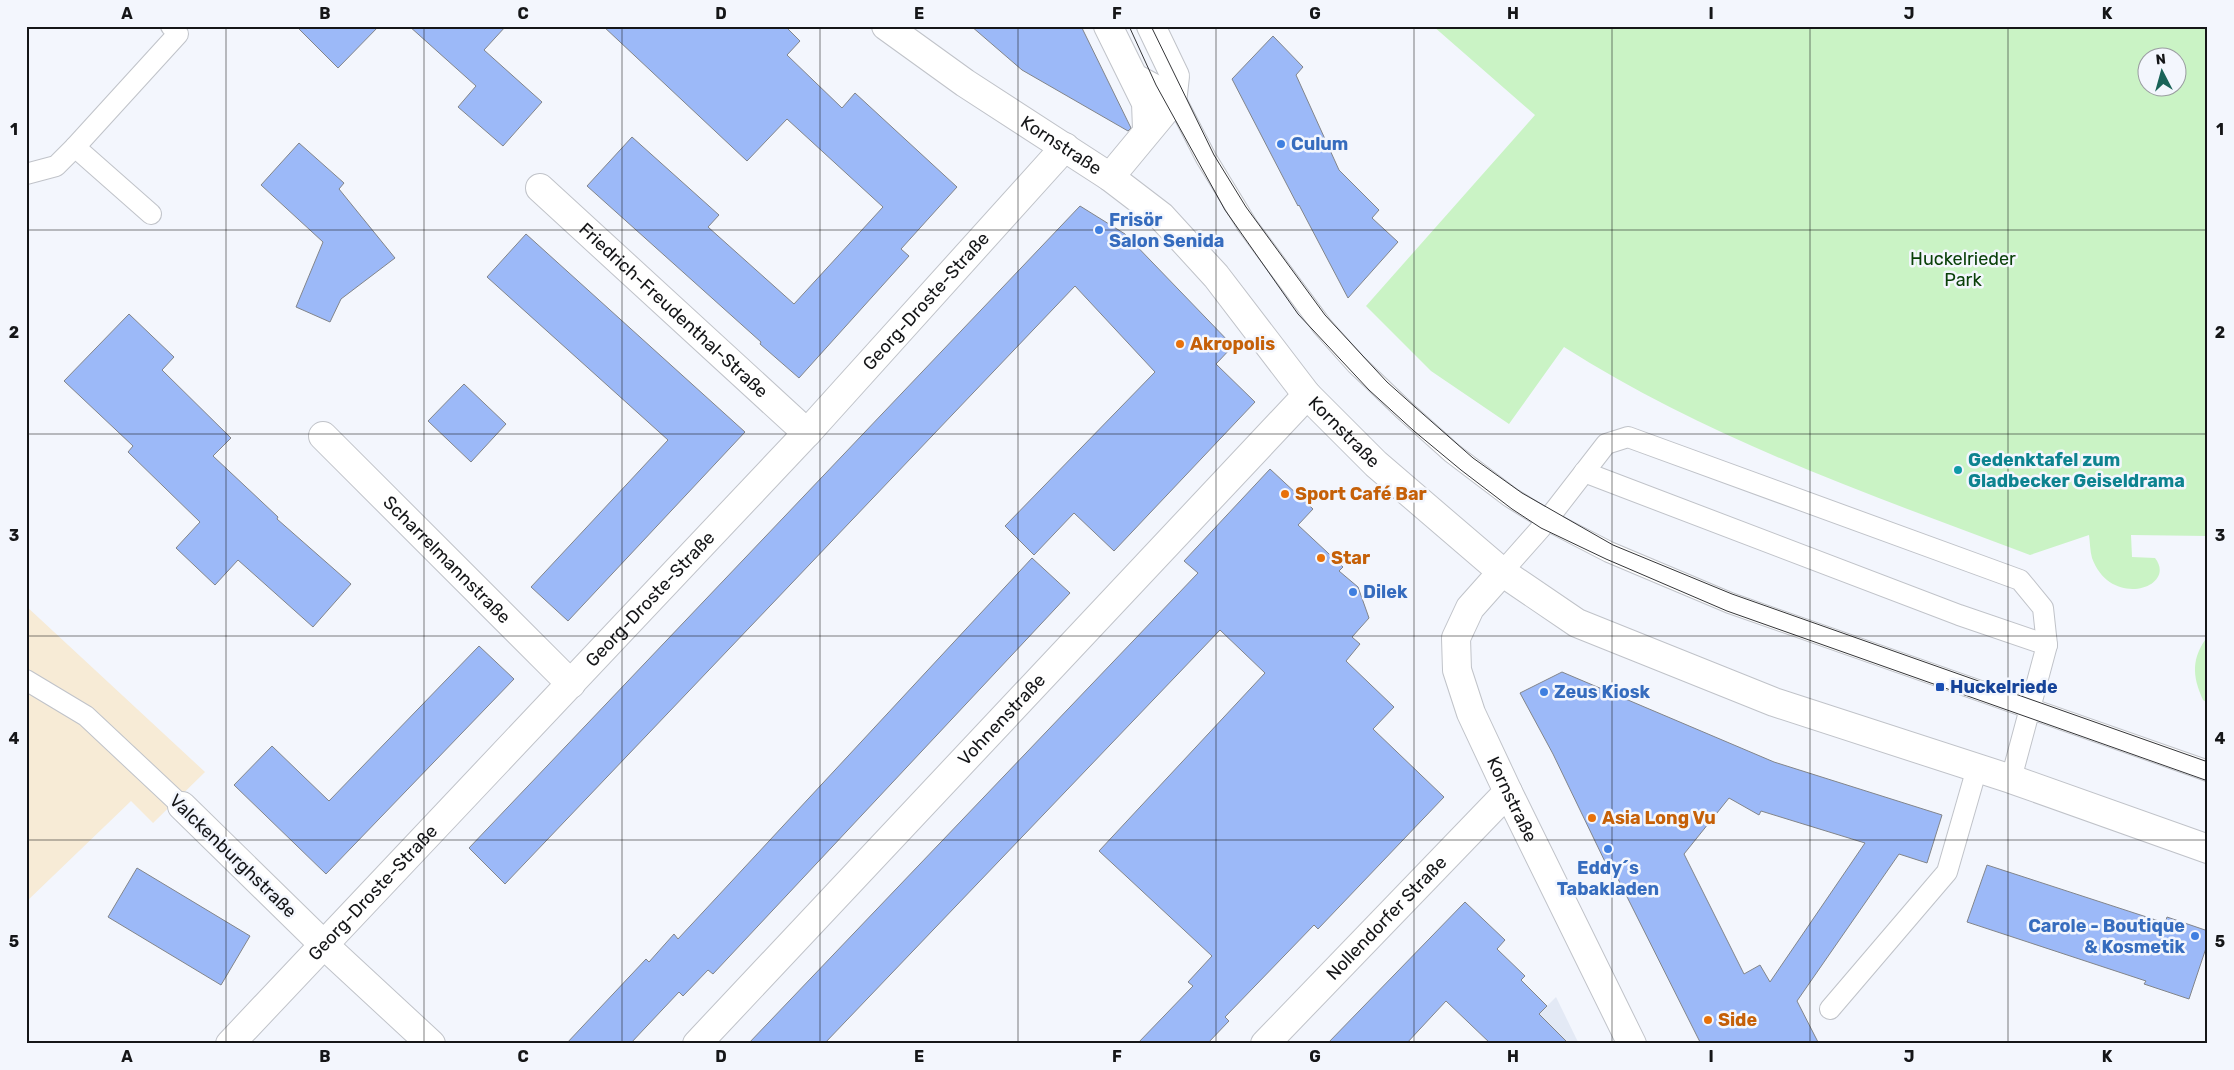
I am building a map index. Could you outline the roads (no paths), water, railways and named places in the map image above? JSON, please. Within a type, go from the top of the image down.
[{"type":"street","name":"Kornstraße","points":[[886,26],[965,83],[1110,177],[1161,216],[1216,276],[1307,395],[1376,464],[1502,572],[1470,608],[1456,638],[1458,670],[1471,713],[1632,1044]]},
{"type":"street","points":[[1108,26],[1146,103],[1148,130]]},
{"type":"street","points":[[1110,177],[1168,107],[1173,94],[1175,76],[1150,26]]},
{"type":"street","name":"Georg-Droste-Straße","points":[[230,1044],[807,433],[1065,147]]},
{"type":"street","name":"Friedrich-Freudenthal-Straße","points":[[540,188],[807,433]]},
{"type":"street","name":"Vohnenstraße","points":[[697,1044],[1307,395]]},
{"type":"street","name":"Scharrelmannstraße","points":[[323,436],[571,684]]},
{"type":"street","points":[[1502,572],[1577,623],[1774,702],[2011,779],[2208,849]]},
{"type":"street","name":"Nollendorfer Straße","points":[[1265,1044],[1508,792]]},
{"type":"street","name":"Valckenburghstraße","points":[[182,806],[323,944],[431,1044]]},
{"type":"lane","points":[[26,174],[56,166],[75,147],[178,34],[172,26]]},
{"type":"lane","points":[[1130,71],[1173,94],[1206,158],[1247,225],[1322,326],[1356,364],[1452,452],[1510,497],[1547,520],[1609,552],[1730,603],[2208,771]]},
{"type":"lane","points":[[75,147],[151,214]]},
{"type":"lane","points":[[1502,572],[1547,520],[1606,444],[1628,437],[2020,580],[2043,608],[2046,645],[2011,779]]},
{"type":"lane","points":[[1584,472],[1959,615],[2046,645]]},
{"type":"lane","name":"Valckenburghstraße","points":[[26,680],[86,716],[182,806]]},
{"type":"lane","points":[[1830,1009],[1947,872],[1977,768]]},
{"type":"tram line","points":[[1129,26],[1156,85],[1225,210],[1298,314],[1369,390],[1414,431],[1512,509],[1541,528],[1606,559],[1727,611],[2208,781]]},
{"type":"tram line","points":[[1151,26],[1214,155],[1246,207],[1325,315],[1387,382],[1473,458],[1522,493],[1613,545],[1732,594],[2208,762]]},
{"type":"place","name":"Culum","points":[[1281,144]]},
{"type":"place","name":"Frisör Salon Senida","points":[[1099,230]]},
{"type":"place","name":"Akropolis","points":[[1180,344]]},
{"type":"place","name":"Gedenktafel zum Gladbecker Geiseldrama","points":[[1958,470]]},
{"type":"place","name":"Sport Café Bar","points":[[1285,494]]},
{"type":"place","name":"Star","points":[[1321,558]]},
{"type":"place","name":"Dilek","points":[[1353,592]]},
{"type":"place","name":"Huckelriede","points":[[1940,687]]},
{"type":"place","name":"Zeus Kiosk","points":[[1544,692]]},
{"type":"place","name":"Asia Long Vu","points":[[1592,818]]},
{"type":"place","name":"Eddy´s Tabakladen","points":[[1608,849]]},
{"type":"place","name":"Carole - Boutique & Kosmetik","points":[[2195,936]]},
{"type":"place","name":"Side","points":[[1708,1020]]},
{"type":"park label","name":"Huckelrieder Park","points":[[1963,269]]}]
